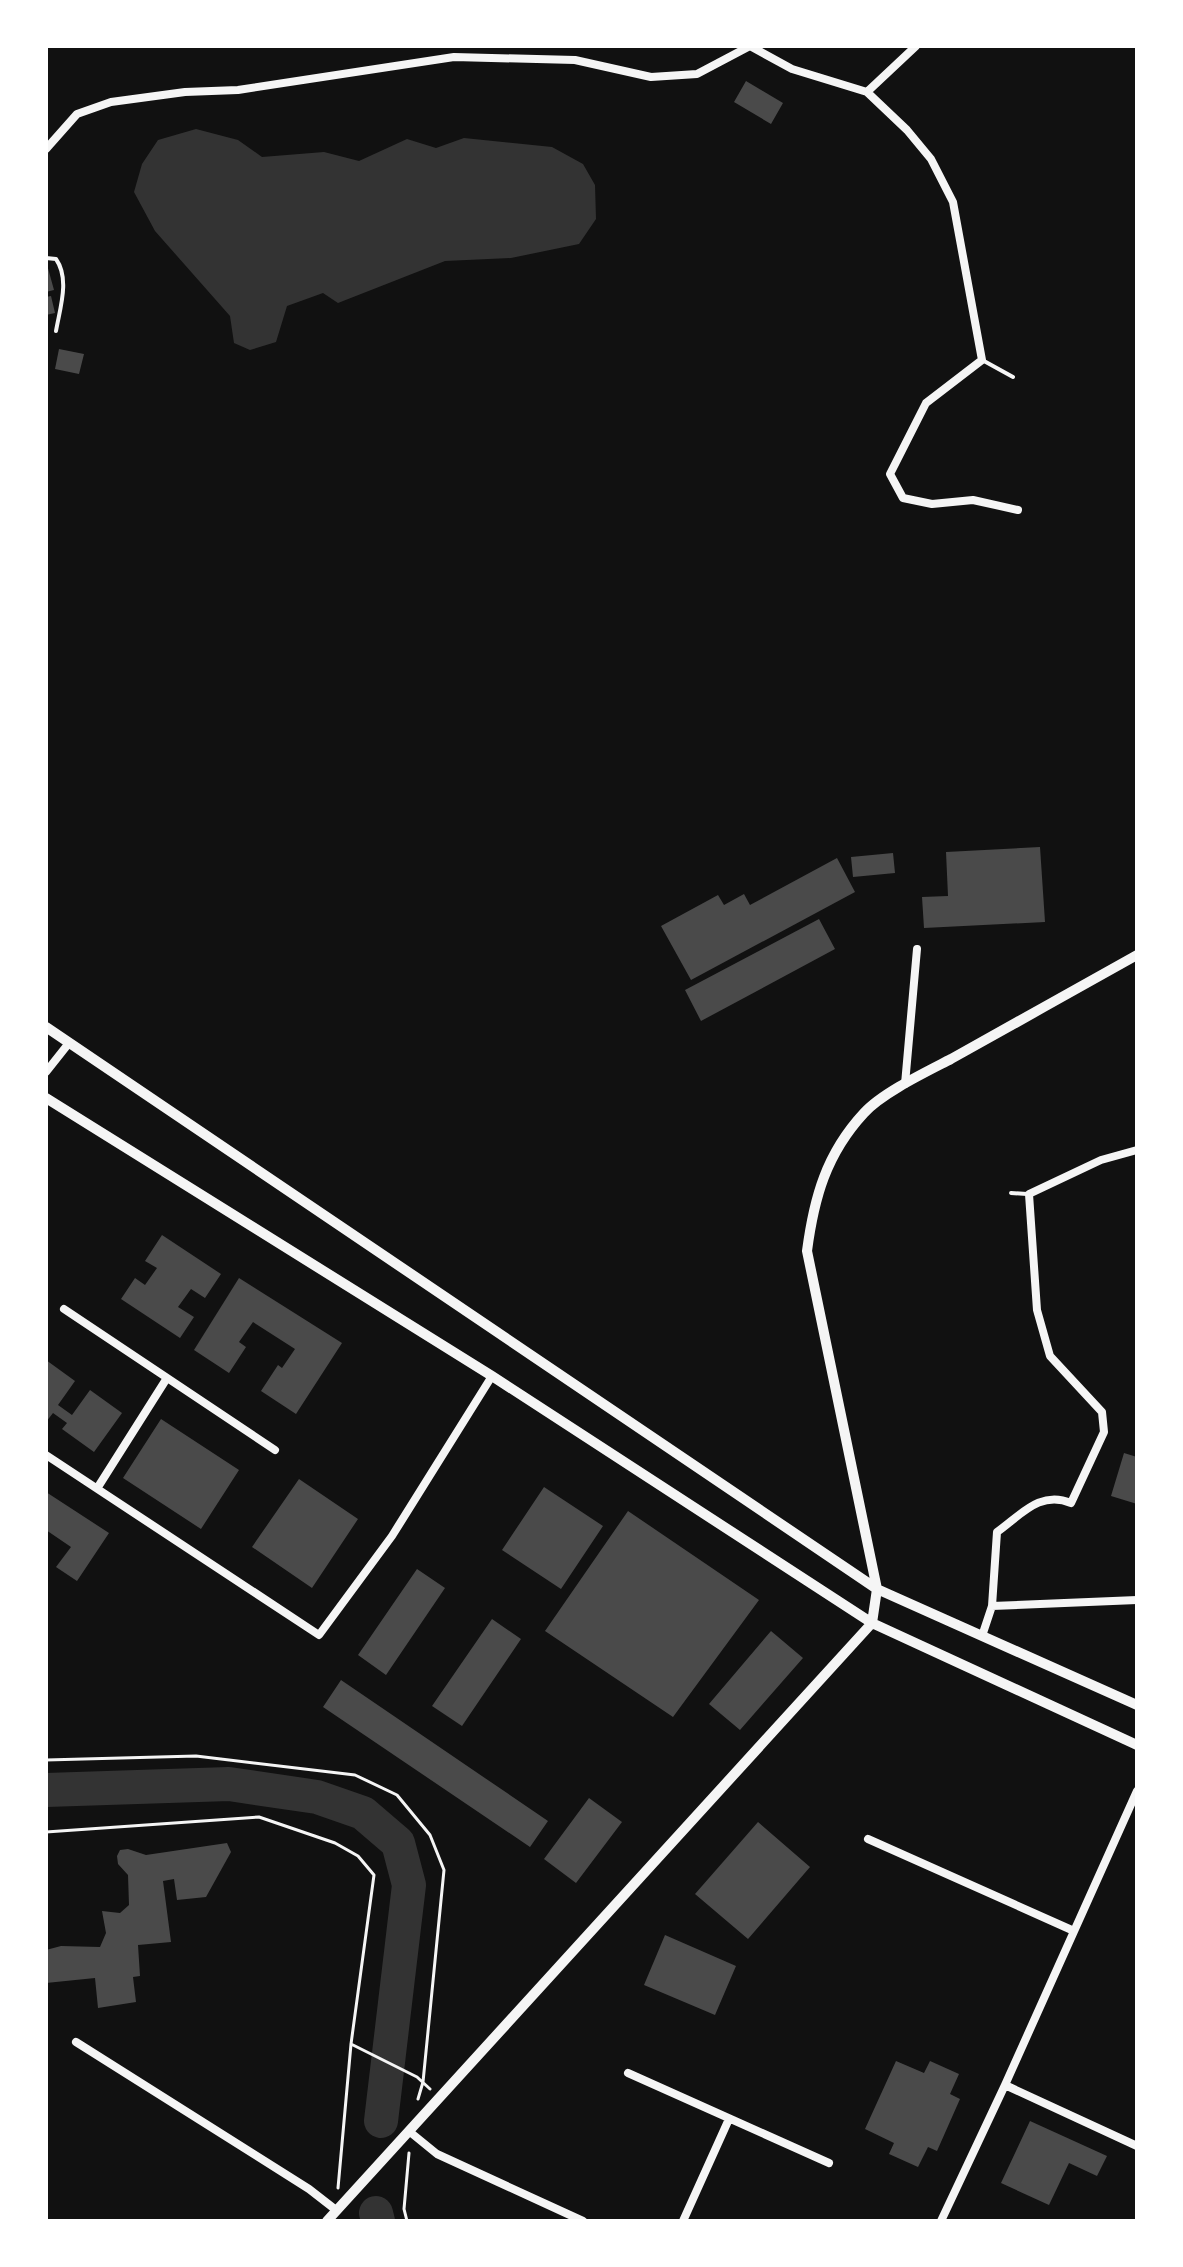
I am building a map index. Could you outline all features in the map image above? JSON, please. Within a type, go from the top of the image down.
[{"type":"street","points":[[46,149],[77,114],[111,102],[185,92],[238,90],[454,57],[575,60],[651,77],[697,74],[750,46],[792,69],[867,92],[907,130],[931,159],[953,202],[982,360],[926,403],[890,474],[903,498],[932,504],[973,500],[1018,510]]},
{"type":"street","points":[[867,92],[916,46]]},
{"type":"street","points":[[905,1084],[917,949]]},
{"type":"street","points":[[327,2221],[872,1623],[877,1589],[807,1251],[813,1208],[821,1180],[840,1145],[865,1111],[905,1084],[1137,955]]},
{"type":"street","points":[[46,1027],[877,1589],[1137,1705]]},
{"type":"street","points":[[46,1072],[69,1043]]},
{"type":"street","points":[[46,1098],[492,1376],[872,1623],[1137,1745]]},
{"type":"street","points":[[982,1636],[992,1606],[997,1532],[1037,1502],[1057,1497],[1071,1503],[1104,1432],[1102,1412],[1050,1356],[1037,1310],[1029,1194],[1101,1160],[1137,1150]]},
{"type":"street","points":[[64,1309],[275,1450]]},
{"type":"street","points":[[46,1455],[319,1635],[392,1536],[492,1376]]},
{"type":"street","points":[[98,1487],[167,1378]]},
{"type":"street","points":[[992,1606],[1137,1600]]},
{"type":"street","points":[[941,2221],[1137,1791]]},
{"type":"street","points":[[868,1839],[1074,1931]]},
{"type":"street","points":[[76,2042],[309,2189],[336,2210]]},
{"type":"street","points":[[628,2073],[829,2163]]},
{"type":"street","points":[[1005,2085],[1137,2146]]},
{"type":"street","points":[[683,2221],[729,2119]]},
{"type":"street","points":[[410,2132],[437,2154],[583,2221]]},
{"type":"lane","points":[[46,258],[56,259],[62,268],[63,292],[56,331]]},
{"type":"lane","points":[[982,360],[1013,377]]},
{"type":"lane","points":[[1011,1193],[1029,1194]]},
{"type":"path","points":[[46,1760],[196,1756],[355,1775],[397,1795],[430,1835],[444,1870],[423,2082],[416,2107]]},
{"type":"path","points":[[46,1832],[259,1817],[335,1843],[358,1856],[374,1875],[351,2044],[336,2210]]},
{"type":"path","points":[[351,2044],[417,2077]]},
{"type":"path","points":[[407,2221],[404,2209],[410,2132]]},
{"type":"shaded area","points":[[196,129],[238,140],[262,157],[324,152],[359,161],[407,139],[436,148],[464,138],[552,147],[583,164],[595,185],[596,219],[579,244],[511,258],[445,261],[338,303],[323,293],[287,306],[276,342],[250,350],[234,343],[230,316],[155,231],[134,192],[142,164],[158,140]]},
{"type":"building","points":[[746,81],[783,103],[771,124],[734,102]]},
{"type":"building","points":[[46,261],[54,290],[46,292]]},
{"type":"building","points":[[51,296],[55,313],[46,315],[46,297]]},
{"type":"building","points":[[59,349],[84,354],[79,374],[55,369]]},
{"type":"building","points":[[1040,847],[1045,922],[924,928],[922,897],[948,896],[946,852]]},
{"type":"building","points":[[893,853],[895,873],[853,877],[851,857]]},
{"type":"building","points":[[837,858],[855,892],[691,980],[661,926],[718,895],[724,905],[744,894],[750,905]]},
{"type":"building","points":[[819,919],[835,949],[701,1021],[685,990]]},
{"type":"building","points":[[162,1235],[221,1274],[205,1298],[191,1289],[178,1307],[194,1317],[180,1338],[121,1299],[135,1278],[145,1285],[157,1268],[145,1261]]},
{"type":"building","points":[[239,1278],[342,1343],[296,1414],[261,1391],[278,1365],[282,1368],[295,1349],[253,1322],[239,1342],[246,1347],[229,1373],[194,1350]]},
{"type":"building","points":[[46,1360],[75,1381],[58,1405],[72,1415],[90,1390],[122,1413],[94,1452],[62,1429],[67,1423],[53,1413],[46,1422]]},
{"type":"building","points":[[161,1419],[239,1470],[201,1529],[123,1478]]},
{"type":"building","points":[[1124,1453],[1137,1457],[1137,1504],[1111,1496]]},
{"type":"building","points":[[299,1479],[358,1519],[312,1588],[252,1547]]},
{"type":"building","points":[[544,1487],[603,1526],[561,1589],[502,1550]]},
{"type":"building","points":[[46,1492],[109,1533],[77,1581],[56,1567],[71,1547],[46,1530]]},
{"type":"building","points":[[628,1511],[759,1600],[673,1717],[545,1631]]},
{"type":"building","points":[[417,1569],[445,1588],[386,1675],[358,1655]]},
{"type":"building","points":[[492,1619],[521,1639],[462,1726],[432,1706]]},
{"type":"building","points":[[771,1631],[803,1658],[740,1730],[709,1704]]},
{"type":"building","points":[[341,1680],[548,1821],[530,1847],[323,1707]]},
{"type":"building","points":[[589,1798],[622,1822],[576,1883],[544,1859]]},
{"type":"building","points":[[758,1822],[810,1867],[748,1939],[695,1894]]},
{"type":"building","points":[[227,1843],[231,1852],[206,1897],[177,1900],[174,1879],[163,1881],[171,1942],[138,1945],[140,1976],[133,1977],[136,2002],[98,2008],[95,1978],[46,1983],[46,1950],[61,1946],[100,1947],[106,1933],[102,1911],[120,1913],[129,1905],[128,1875],[118,1864],[120,1850],[128,1849],[146,1855]]},
{"type":"building","points":[[665,1935],[736,1966],[715,2015],[644,1985]]},
{"type":"building","points":[[896,2061],[924,2073],[930,2061],[959,2074],[950,2094],[960,2099],[937,2151],[928,2147],[918,2167],[889,2154],[894,2143],[865,2129]]},
{"type":"building","points":[[1030,2121],[1107,2156],[1097,2176],[1069,2163],[1049,2205],[1001,2183]]},
{"type":"waterway","points":[[46,1790],[229,1784],[317,1797],[363,1813],[398,1843],[409,1885],[381,2121]]},
{"type":"waterway","points":[[376,2213],[378,2221]]}]
